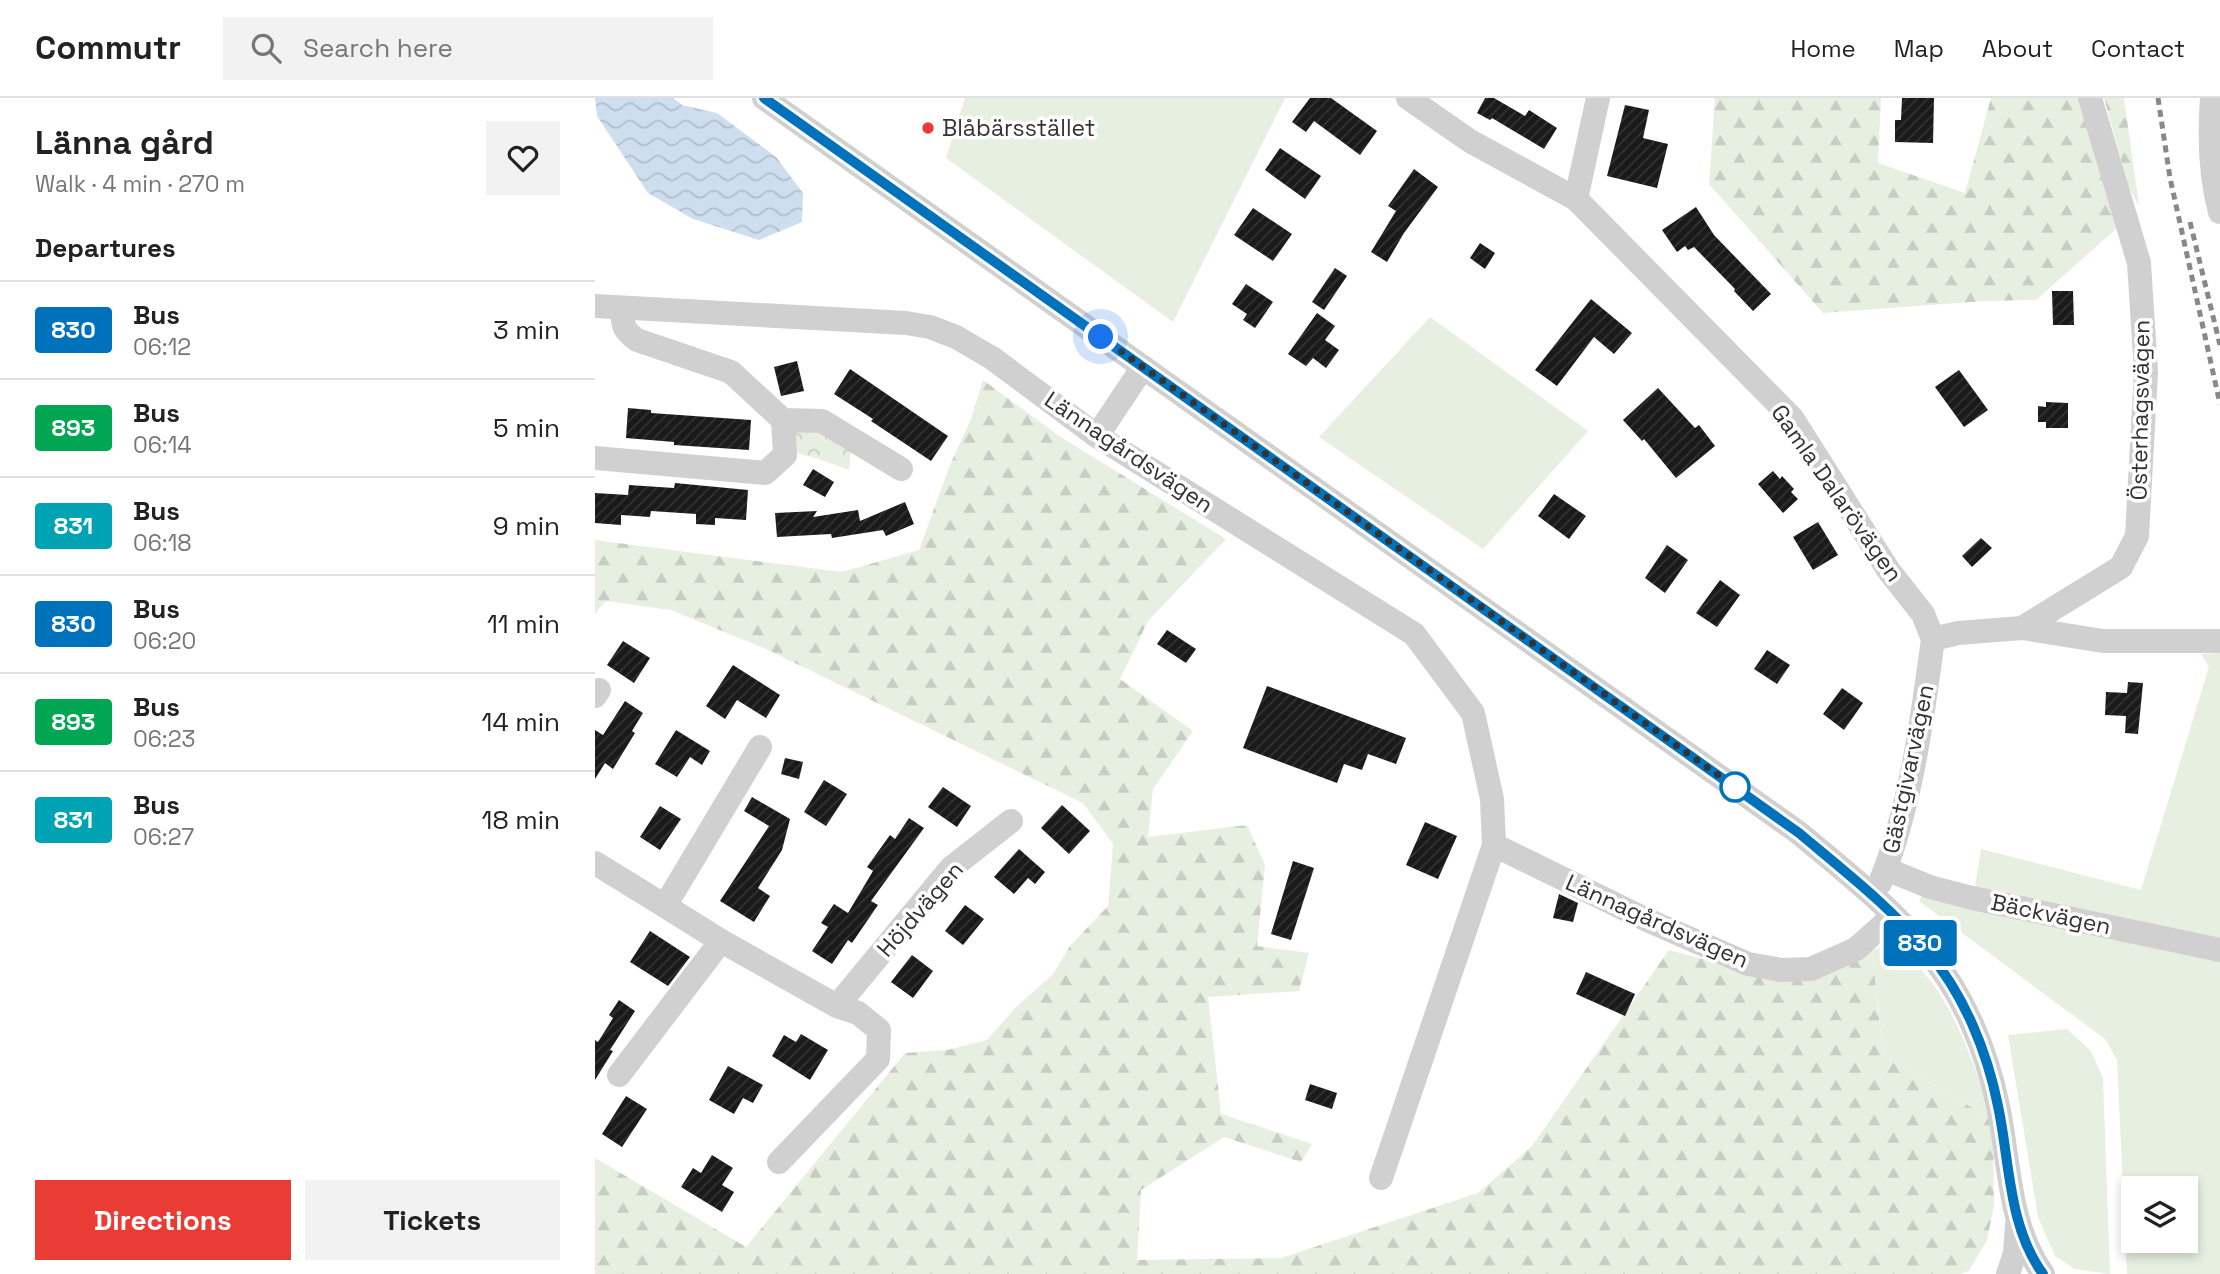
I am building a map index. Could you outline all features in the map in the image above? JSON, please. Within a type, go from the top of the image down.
[{"type":"street","points":[[764,98],[1799,833],[1875,897],[1928,952],[1946,978],[1977,1034],[1998,1104],[2017,1221],[2015,1253],[2008,1274]]},
{"type":"street","name":"Gamla Dalarövägen","points":[[1408,98],[1470,141],[1576,199],[1791,418],[1889,571],[1923,614],[1933,639]]},
{"type":"street","points":[[1576,199],[1598,98]]},
{"type":"street","name":"Österhagsvägen","points":[[2022,628],[2121,567],[2137,536],[2146,372],[2139,263],[2090,98]]},
{"type":"street","points":[[2213,98],[2210,119],[2212,182],[2220,212]]},
{"type":"street","name":"Lännagårdsvägen","points":[[595,306],[873,320],[930,327],[956,337],[992,358],[1097,436],[1414,634],[1473,713],[1492,799],[1494,845],[1381,1178]]},
{"type":"street","points":[[622,309],[622,326],[637,340],[731,372],[783,420],[822,421],[901,469]]},
{"type":"street","points":[[1097,436],[1143,368]]},
{"type":"street","points":[[595,458],[765,473],[785,455],[783,420]]},
{"type":"street","points":[[1933,639],[2022,628],[2103,641],[2220,641]]},
{"type":"street","name":"Gästgivarvägen","points":[[1875,897],[1903,813],[1933,639]]},
{"type":"street","points":[[665,906],[760,747]]},
{"type":"street","name":"Höjdvägen","points":[[837,1006],[951,869],[1011,821]]},
{"type":"street","name":"Lännagårdsvägen","points":[[1494,845],[1647,920],[1735,959],[1781,970],[1811,969],[1856,949],[1893,916]]},
{"type":"street","points":[[595,863],[721,941],[837,1006],[857,1013],[879,1030],[877,1059],[779,1163]]},
{"type":"street","name":"Bäckvägen","points":[[1885,869],[1930,887],[1968,897],[2220,950]]},
{"type":"street","points":[[619,1075],[721,941]]},
{"type":"street","points":[[2017,1221],[2032,1257],[2043,1274]]},
{"type":"green space","points":[[965,98],[1285,98],[1173,322],[946,158]]},
{"type":"green space","points":[[1715,98],[1881,98],[1878,163],[1965,193],[1991,98],[2079,98],[2117,228],[2036,300],[1984,301],[1823,313],[1709,184]]},
{"type":"green space","points":[[2104,98],[2124,98],[2139,206],[2129,188]]},
{"type":"green space","points":[[1430,317],[1588,431],[1483,549],[1319,437]]},
{"type":"green space","points":[[983,380],[1059,436],[1226,539],[1148,621],[1120,679],[1193,731],[1153,789],[1148,837],[1247,825],[1265,865],[1257,946],[1309,953],[1299,991],[1208,997],[1221,1114],[1312,1144],[1301,1162],[1224,1137],[1141,1190],[1137,1260],[1281,1258],[1478,1193],[1532,1146],[1669,950],[1741,969],[1872,950],[1883,1055],[1993,1120],[1994,1205],[1987,1240],[1969,1271],[1959,1274],[595,1274],[595,1158],[746,1247],[905,1053],[947,1050],[987,1040],[1016,1007],[1053,974],[1070,946],[1108,906],[1113,844],[1083,803],[766,649],[671,610],[606,601],[595,614],[595,540],[842,572],[919,550],[950,465],[971,419]]},
{"type":"green space","points":[[789,426],[820,427],[851,447],[849,470],[790,451]]},
{"type":"green space","points":[[2220,653],[2220,941],[1975,887],[1981,849],[2141,890],[2209,667],[2201,654]]},
{"type":"green space","points":[[1924,893],[2220,959],[2220,1274],[2127,1274],[2126,1253],[2198,1253],[2198,1176],[2122,1176],[2117,1060],[2105,1039],[1919,901]]},
{"type":"green space","points":[[1898,944],[1933,984],[1951,1013],[1971,1058],[1993,1120],[1883,1055],[1872,950]]},
{"type":"green space","points":[[2067,1029],[2091,1051],[2103,1078],[2110,1274],[2075,1269],[2055,1256],[2038,1217],[2008,1035]]},
{"type":"water","points":[[595,98],[673,98],[682,105],[717,113],[776,157],[803,193],[802,222],[759,240],[693,219],[648,193],[597,116]]},
{"type":"building","points":[[1310,98],[1331,98],[1377,131],[1360,155],[1314,121],[1306,132],[1292,122]]},
{"type":"building","points":[[1485,98],[1494,98],[1525,116],[1529,110],[1557,128],[1544,149],[1492,118],[1490,120],[1477,113]]},
{"type":"building","points":[[1902,98],[1934,98],[1933,143],[1895,142],[1895,120],[1901,120]]},
{"type":"building","points":[[1625,105],[1649,110],[1643,138],[1668,144],[1657,188],[1607,176]]},
{"type":"building","points":[[1280,148],[1321,176],[1305,199],[1265,170]]},
{"type":"building","points":[[1414,169],[1438,187],[1404,233],[1387,262],[1371,252],[1396,211],[1388,206]]},
{"type":"building","points":[[1696,207],[1714,235],[1771,294],[1753,311],[1694,247],[1688,250],[1685,246],[1677,252],[1662,230]]},
{"type":"building","points":[[1253,208],[1292,234],[1273,261],[1234,235]]},
{"type":"building","points":[[1480,243],[1495,253],[1485,269],[1470,258]]},
{"type":"building","points":[[1335,268],[1347,276],[1324,310],[1312,302]]},
{"type":"building","points":[[1246,284],[1273,302],[1255,328],[1243,320],[1247,314],[1232,304]]},
{"type":"building","points":[[2052,291],[2073,291],[2074,325],[2053,325]]},
{"type":"building","points":[[1591,299],[1632,333],[1614,354],[1594,337],[1557,386],[1535,370]]},
{"type":"building","points":[[1317,313],[1335,326],[1325,340],[1339,350],[1326,368],[1313,358],[1306,366],[1288,354]]},
{"type":"building","points":[[797,361],[804,391],[781,396],[774,367]]},
{"type":"building","points":[[850,369],[948,436],[931,461],[834,394]]},
{"type":"building","points":[[1959,370],[1988,410],[1964,427],[1935,387]]},
{"type":"building","points":[[1658,388],[1695,428],[1699,425],[1715,446],[1676,478],[1644,439],[1642,441],[1623,420]]},
{"type":"building","points":[[2046,402],[2068,403],[2068,428],[2046,428],[2046,422],[2038,422],[2038,406],[2046,407]]},
{"type":"building","points":[[628,408],[651,410],[651,413],[751,420],[749,450],[674,445],[674,442],[626,438]]},
{"type":"building","points":[[813,469],[834,482],[825,497],[803,485]]},
{"type":"building","points":[[1773,471],[1794,489],[1791,492],[1798,499],[1783,513],[1758,484]]},
{"type":"building","points":[[675,483],[748,490],[746,520],[715,518],[715,525],[696,524],[696,514],[651,511],[650,517],[621,515],[621,525],[595,523],[595,493],[628,495],[629,485],[674,488]]},
{"type":"building","points":[[1554,494],[1586,516],[1569,539],[1538,516]]},
{"type":"building","points":[[905,502],[914,524],[886,536],[883,530],[832,538],[831,534],[777,537],[775,513],[817,511],[813,517],[858,510],[860,521]]},
{"type":"building","points":[[1818,522],[1838,555],[1813,570],[1793,537]]},
{"type":"building","points":[[1981,538],[1992,548],[1972,567],[1962,556]]},
{"type":"building","points":[[1667,545],[1688,560],[1665,593],[1645,578]]},
{"type":"building","points":[[1720,580],[1740,595],[1717,627],[1696,613]]},
{"type":"building","points":[[1167,630],[1196,649],[1186,663],[1157,644]]},
{"type":"building","points":[[623,641],[650,658],[634,683],[607,665]]},
{"type":"building","points":[[1767,650],[1790,665],[1777,684],[1754,669]]},
{"type":"building","points":[[733,665],[780,695],[766,718],[737,700],[725,719],[706,706]]},
{"type":"building","points":[[2128,682],[2143,683],[2138,734],[2125,733],[2126,716],[2105,715],[2106,692],[2127,693]]},
{"type":"building","points":[[1267,686],[1406,738],[1396,764],[1368,754],[1362,770],[1344,764],[1337,783],[1243,748]]},
{"type":"building","points":[[1842,688],[1863,703],[1844,730],[1823,714]]},
{"type":"building","points":[[625,701],[643,713],[632,731],[635,733],[613,769],[605,763],[595,779],[595,730],[603,735]]},
{"type":"building","points":[[676,730],[710,751],[702,765],[690,757],[677,777],[655,764]]},
{"type":"building","points":[[785,758],[803,762],[799,779],[781,774]]},
{"type":"building","points":[[824,780],[847,794],[826,826],[804,812]]},
{"type":"building","points":[[943,787],[971,806],[957,827],[928,807]]},
{"type":"building","points":[[752,797],[790,819],[782,850],[758,888],[770,896],[754,922],[720,901],[769,826],[744,811]]},
{"type":"building","points":[[1062,805],[1090,831],[1069,854],[1041,828]]},
{"type":"building","points":[[660,806],[681,819],[660,850],[640,837]]},
{"type":"building","points":[[909,818],[924,828],[871,901],[878,905],[852,943],[848,940],[832,964],[812,951],[828,927],[821,923],[834,904],[848,913],[873,871],[867,867],[890,835],[895,839]]},
{"type":"building","points":[[1425,822],[1457,836],[1438,879],[1406,865]]},
{"type":"building","points":[[1019,849],[1045,872],[1035,884],[1028,878],[1014,894],[994,877]]},
{"type":"building","points":[[1293,861],[1314,868],[1291,940],[1271,934]]},
{"type":"building","points":[[1559,894],[1578,903],[1573,922],[1553,918]]},
{"type":"building","points":[[965,905],[984,919],[963,945],[945,931]]},
{"type":"building","points":[[650,931],[690,957],[668,986],[630,962]]},
{"type":"building","points":[[912,955],[933,971],[913,998],[891,982]]},
{"type":"building","points":[[1586,972],[1635,994],[1625,1016],[1576,994]]},
{"type":"building","points":[[619,1000],[635,1011],[595,1080],[595,1040],[598,1042],[613,1018],[609,1015]]},
{"type":"building","points":[[801,1034],[828,1050],[810,1080],[772,1056],[784,1035],[796,1042]]},
{"type":"building","points":[[728,1066],[763,1085],[753,1103],[743,1098],[734,1114],[709,1100]]},
{"type":"building","points":[[1310,1084],[1337,1093],[1332,1109],[1305,1100]]},
{"type":"building","points":[[626,1096],[647,1109],[622,1147],[602,1134]]},
{"type":"building","points":[[712,1155],[733,1168],[722,1185],[734,1192],[722,1212],[681,1187],[693,1168],[701,1173]]},
{"type":"railway","points":[[2158,98],[2170,178],[2220,404]]},
{"type":"railway","points":[[2190,222],[2220,345]]},
{"type":"bus line","name":"830","points":[[764,98],[1799,833],[1875,897],[1928,952],[1946,978],[1977,1034],[1998,1104],[2017,1221],[2024,1241],[2043,1274]]},
{"type":"place","name":"Blåbärsstället","points":[[928,128]]},
{"type":"route","points":[[1101,337],[1735,787]]}]
